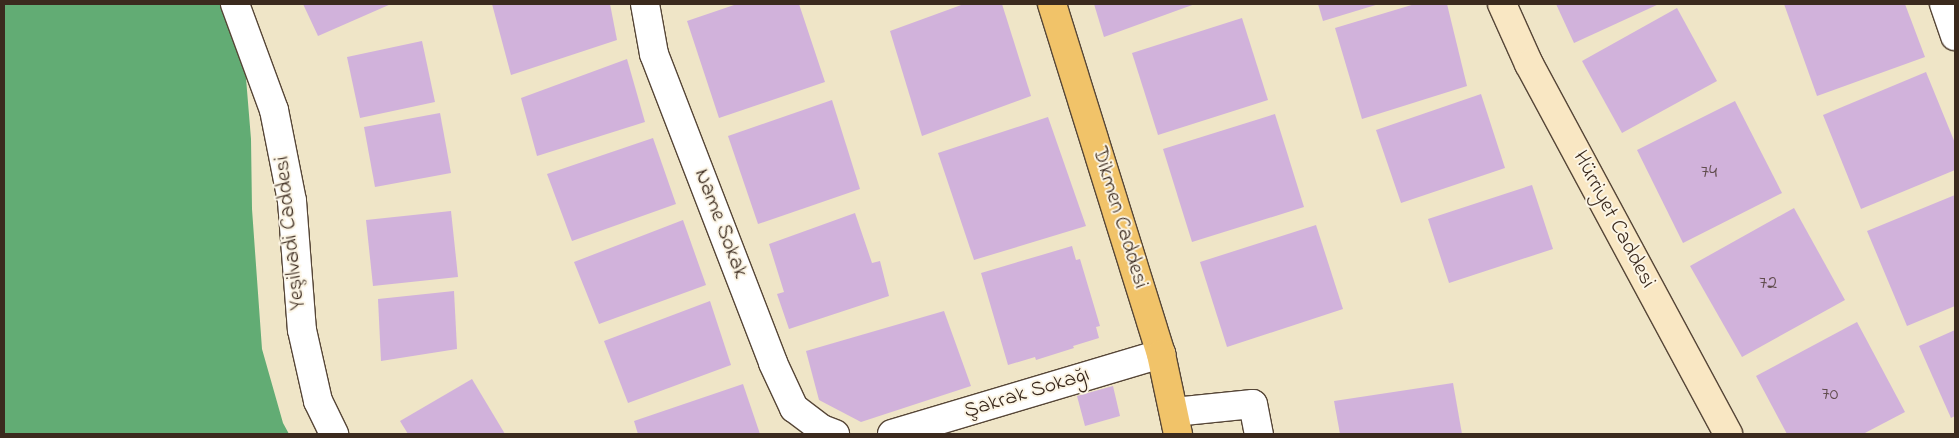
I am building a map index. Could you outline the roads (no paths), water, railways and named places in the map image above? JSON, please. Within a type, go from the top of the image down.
[{"type":"main road","name":"Dikmen Caddesi","points":[[1052,4],[1161,354],[1176,423]]},
{"type":"street","name":"Yeşilvadi Caddesi","points":[[235,4],[274,110],[292,201],[302,330],[318,401],[334,434]]},
{"type":"street","name":"Name Sokak","points":[[645,4],[654,54],[773,363],[794,408],[828,432]]},
{"type":"street","name":"Hürriyet Caddesi","points":[[1502,4],[1529,64],[1728,434]]},
{"type":"street","points":[[1944,4],[1955,36]]},
{"type":"street","name":"Şakrak Sokağı","points":[[892,434],[1161,354]]},
{"type":"street","points":[[1176,423],[1253,404],[1259,434]]}]
